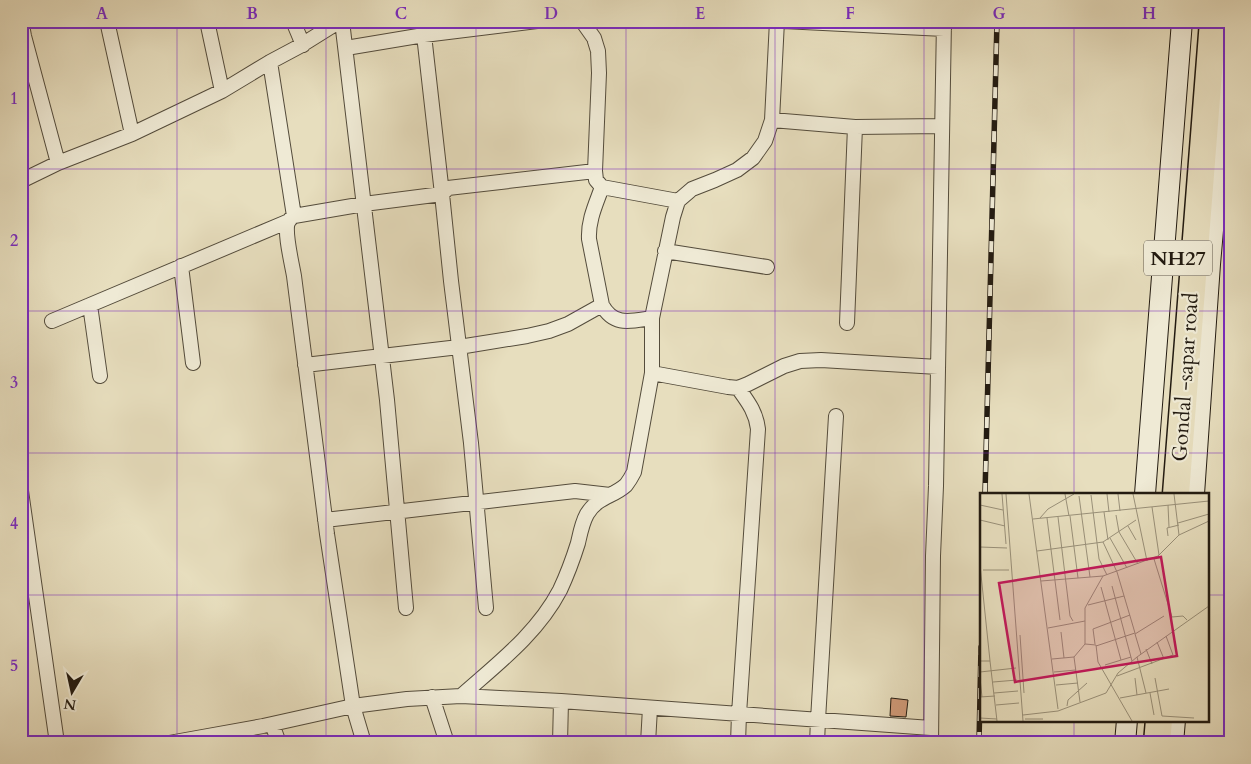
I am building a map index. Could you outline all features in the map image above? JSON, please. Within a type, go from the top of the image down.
[{"type":"highway","name":"NH27","points":[[1160,493],[1197,21]]},
{"type":"highway","name":"Gondal -sapar road","points":[[1176,493],[1214,21]]},
{"type":"highway","points":[[1140,743],[1142,722]]},
{"type":"highway","points":[[1157,743],[1159,722]]},
{"type":"street","points":[[23,21],[24,36],[58,163]]},
{"type":"street","points":[[107,21],[132,134]]},
{"type":"street","points":[[207,21],[222,91]]},
{"type":"street","points":[[293,21],[303,45]]},
{"type":"street","points":[[21,182],[58,163],[132,134],[222,91],[341,21],[346,48],[382,356],[406,608]]},
{"type":"street","points":[[346,48],[537,21]]},
{"type":"street","points":[[582,21],[594,38],[598,51],[596,180],[602,187],[678,201]]},
{"type":"street","points":[[461,696],[523,641],[536,626],[560,590],[573,558],[586,516],[602,498],[628,484],[634,472],[652,373],[652,318],[665,251],[678,201],[692,189],[737,170],[754,158],[765,141],[772,120],[777,21]]},
{"type":"street","points":[[783,21],[944,25],[930,743]]},
{"type":"street","points":[[1145,493],[1182,21]]},
{"type":"street","points":[[424,36],[471,443],[486,608]]},
{"type":"street","points":[[1194,493],[1210,264],[1227,106],[1230,38]]},
{"type":"street","points":[[270,62],[291,218],[287,227],[287,234],[306,365],[325,520],[353,706],[364,743]]},
{"type":"street","points":[[772,120],[855,126],[942,126]]},
{"type":"street","points":[[847,323],[855,126]]},
{"type":"street","points":[[52,321],[291,218],[364,204],[442,194],[448,188],[595,171]]},
{"type":"street","points":[[602,187],[588,229],[602,305],[607,314],[622,321],[652,318]]},
{"type":"street","points":[[665,251],[767,267]]},
{"type":"street","points":[[181,266],[193,363]]},
{"type":"street","points":[[90,305],[100,376]]},
{"type":"street","points":[[306,365],[459,347],[527,336],[568,324],[602,305]]},
{"type":"street","points":[[652,373],[738,388],[784,366],[800,361],[822,360],[938,366]]},
{"type":"street","points":[[738,388],[757,418],[758,429],[738,743]]},
{"type":"street","points":[[818,743],[836,416]]},
{"type":"street","points":[[21,491],[58,743]]},
{"type":"street","points":[[325,520],[575,491],[610,495]]},
{"type":"street","points":[[169,743],[189,741],[353,706],[407,699],[461,696],[561,701],[931,728]]},
{"type":"street","points":[[432,697],[447,743]]},
{"type":"street","points":[[560,743],[561,701]]},
{"type":"street","points":[[648,743],[650,708]]},
{"type":"street","points":[[1125,743],[1127,722]]},
{"type":"street","points":[[1173,743],[1175,722]]},
{"type":"street","points":[[272,724],[279,743]]},
{"type":"building","points":[[891,698],[908,700],[906,717],[890,716]]},
{"type":"railway","points":[[985,493],[997,21]]},
{"type":"railway","points":[[979,743],[980,695]]}]
